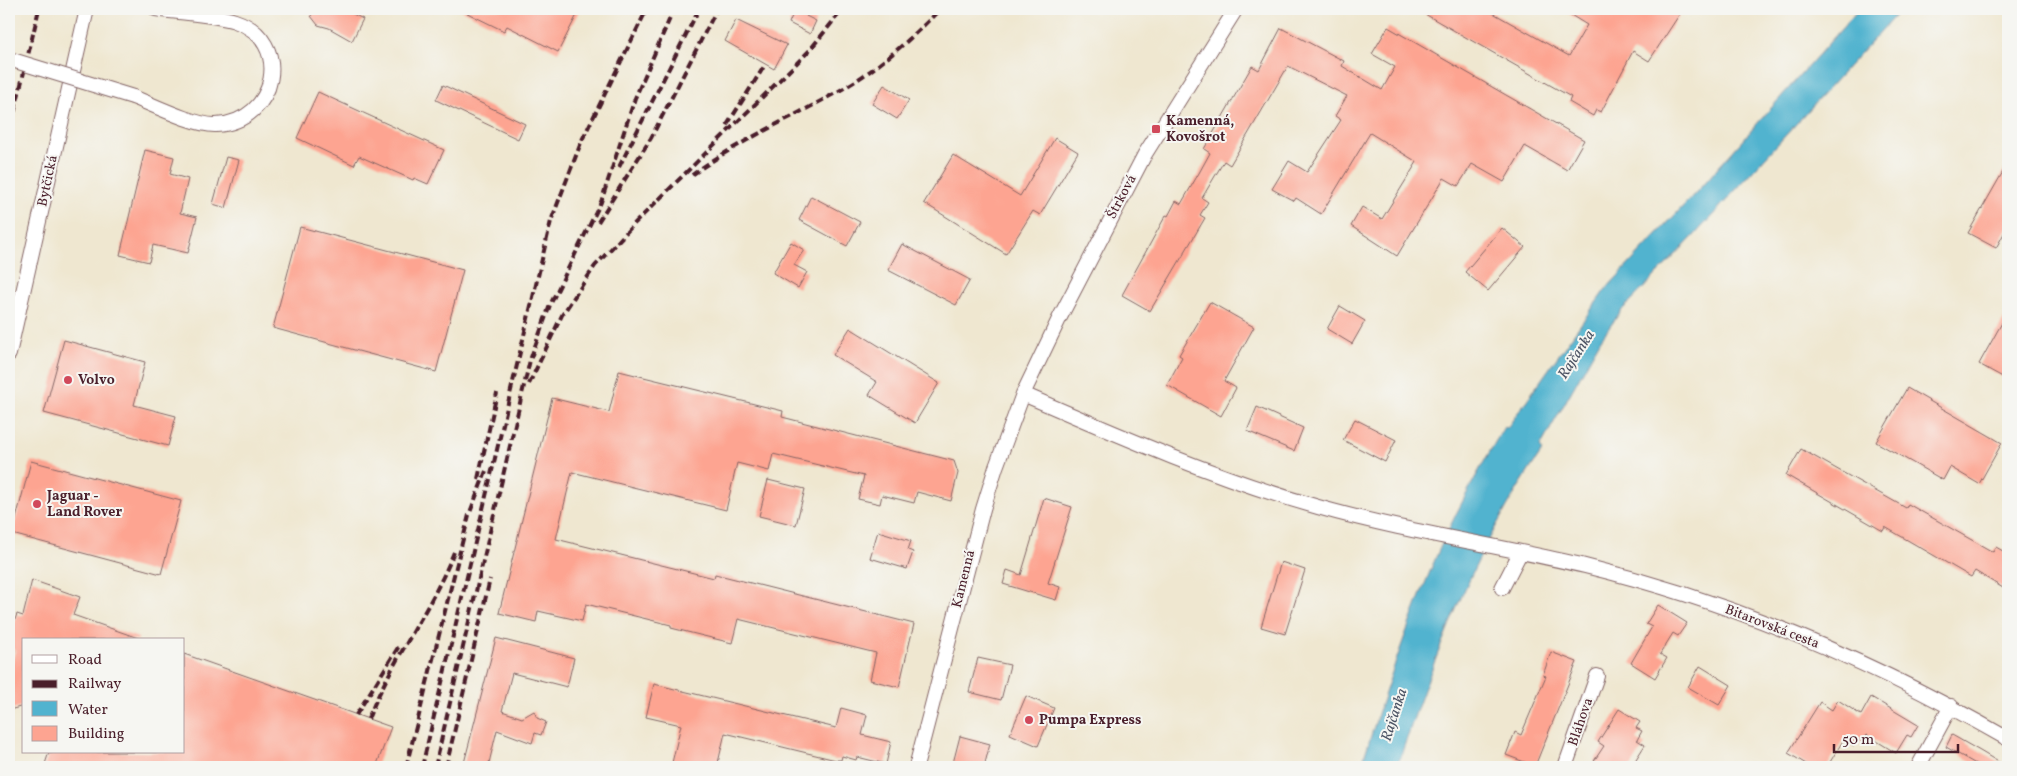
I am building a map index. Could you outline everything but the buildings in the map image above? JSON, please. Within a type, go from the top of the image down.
[{"type":"street","name":"Bytčická","points":[[9,354],[87,9]]},
{"type":"street","points":[[9,59],[133,97],[214,125],[234,123],[250,114],[264,100],[272,78],[270,58],[262,40],[236,21],[156,9]]},
{"type":"street","name":"Štrková","points":[[1023,394],[1059,319],[1145,154],[1236,9]]},
{"type":"street","name":"Bitarovská cesta","points":[[1023,394],[1166,456],[1239,482],[1346,515],[1423,533],[1585,566],[1720,606],[1870,666],[1951,706],[2008,739]]},
{"type":"street","name":"Kamenná","points":[[916,767],[983,509],[1000,454],[1023,394]]},
{"type":"street","points":[[1502,588],[1520,553]]},
{"type":"street","name":"Bláhova","points":[[1565,767],[1597,676]]},
{"type":"street","points":[[1918,767],[1951,706]]},
{"type":"water","name":"Rajčanka","points":[[1859,9],[1901,9],[1690,240],[1621,311],[1601,339],[1540,447],[1543,450],[1519,486],[1477,563],[1442,643],[1397,767],[1361,767],[1385,692],[1431,569],[1465,497],[1504,427],[1507,428],[1605,290],[1701,187]]},
{"type":"railway","points":[[9,135],[39,9]]},
{"type":"railway","points":[[422,767],[551,221],[582,140],[647,9]]},
{"type":"railway","points":[[435,767],[530,360],[550,305],[601,202],[635,98],[674,9]]},
{"type":"railway","points":[[619,167],[699,9]]},
{"type":"railway","points":[[598,222],[651,138],[717,9]]},
{"type":"railway","points":[[529,384],[562,315],[595,266],[635,223],[809,51],[843,9]]},
{"type":"railway","points":[[692,175],[728,151],[857,80],[895,52],[940,9]]},
{"type":"railway","points":[[727,125],[765,65]]},
{"type":"railway","points":[[478,479],[497,393]]},
{"type":"railway","points":[[406,767],[469,515],[486,471]]},
{"type":"railway","points":[[368,719],[377,698],[434,594],[454,552]]},
{"type":"railway","points":[[446,767],[490,579]]},
{"type":"railway","points":[[356,715],[399,646]]},
{"type":"place","name":"Kamenná, Kovošrot","points":[[1156,129]]},
{"type":"place","name":"Volvo","points":[[68,380]]},
{"type":"place","name":"Jaguar - Land Rover","points":[[37,504]]},
{"type":"place","name":"Pumpa Express","points":[[1029,720]]}]
